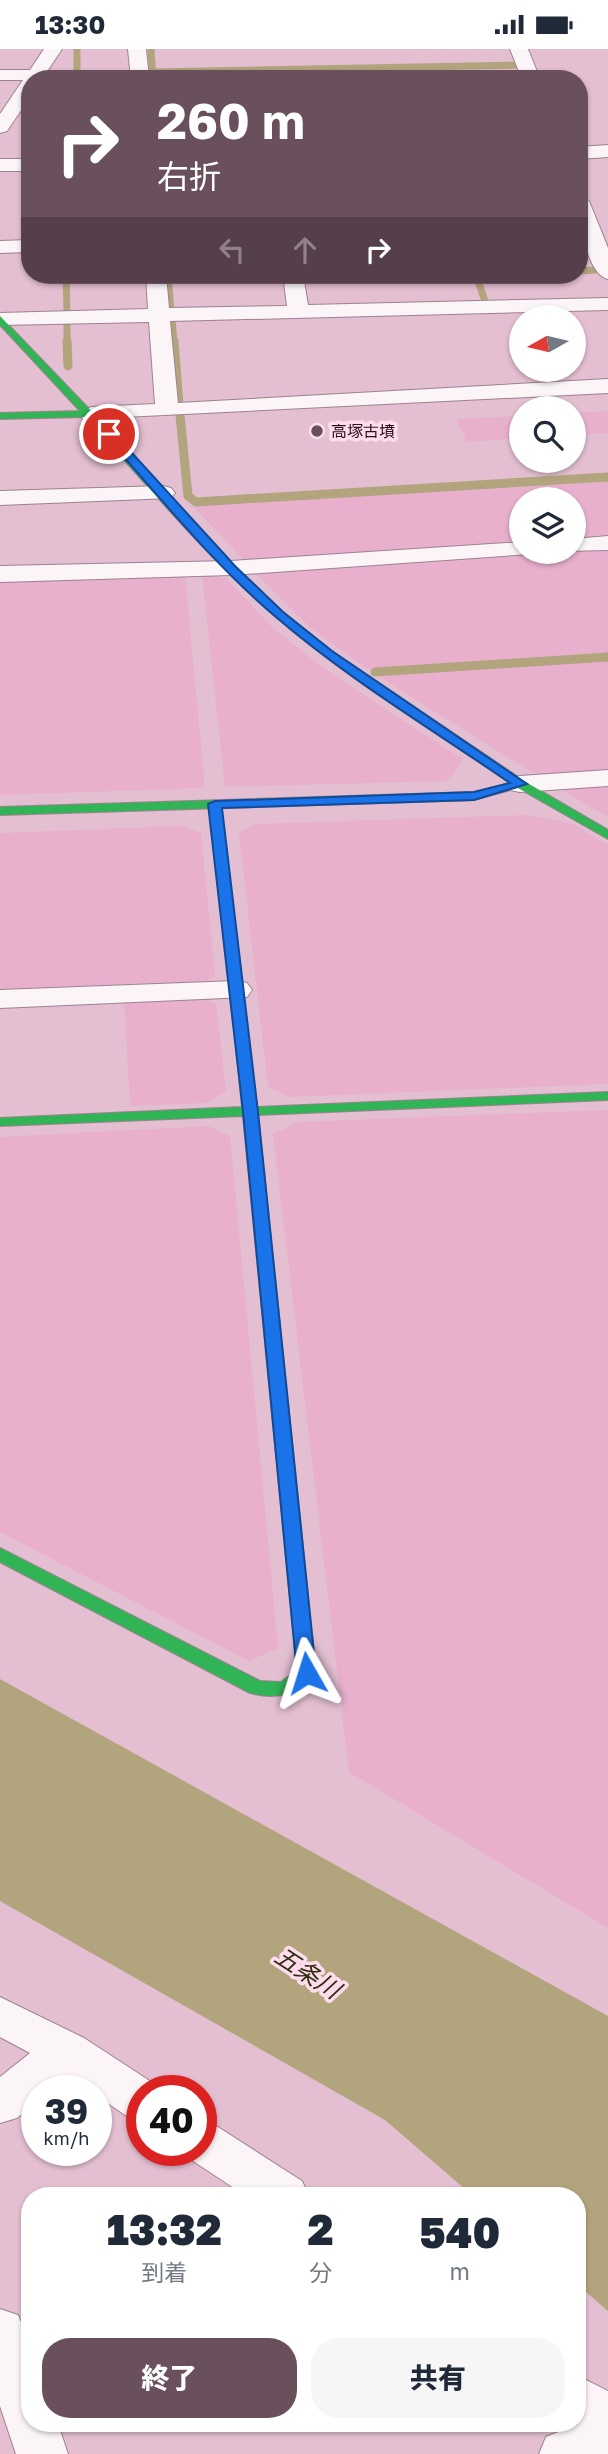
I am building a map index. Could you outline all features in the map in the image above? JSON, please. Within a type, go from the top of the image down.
[{"type":"street","points":[[39,70],[53,49]]},
{"type":"street","points":[[138,49],[139,70]]},
{"type":"street","points":[[519,49],[527,70]]},
{"type":"street","points":[[0,75],[21,82]]},
{"type":"street","points":[[0,99],[21,88]]},
{"type":"street","points":[[3,123],[21,96]]},
{"type":"street","points":[[3,123],[21,120]]},
{"type":"street","points":[[588,152],[608,151]]},
{"type":"street","points":[[0,165],[21,165]]},
{"type":"street","points":[[593,233],[608,274]]},
{"type":"street","points":[[0,247],[21,246]]},
{"type":"street","points":[[157,284],[167,409]]},
{"type":"street","points":[[294,284],[299,311]]},
{"type":"street","points":[[0,319],[608,304]]},
{"type":"street","points":[[0,319],[91,414],[231,568],[279,614],[328,653],[520,784],[608,835]]},
{"type":"street","points":[[0,416],[91,414],[608,386]]},
{"type":"street","points":[[0,498],[163,493]]},
{"type":"street","points":[[586,545],[608,544]]},
{"type":"street","points":[[0,574],[231,568],[509,550]]},
{"type":"street","points":[[0,811],[474,796],[520,784],[608,778]]},
{"type":"street","points":[[0,1554],[257,1688],[274,1693],[292,1688],[307,1673],[250,1112],[215,804]]},
{"type":"street","points":[[0,999],[236,990]]},
{"type":"street","points":[[0,1122],[608,1096]]},
{"type":"street","points":[[0,2015],[68,2051],[126,2090]]},
{"type":"street","points":[[0,2104],[68,2051]]},
{"type":"street","points":[[217,2151],[271,2187]]},
{"type":"street","points":[[0,2331],[21,2392]]},
{"type":"street","points":[[586,2405],[608,2420]]},
{"type":"street","points":[[35,2432],[42,2454]]},
{"type":"street","points":[[565,2454],[608,2436]]},
{"type":"shaded area","points":[[608,411],[608,433],[586,434],[586,412]]},
{"type":"shaded area","points":[[509,417],[509,439],[467,442],[456,419]]},
{"type":"shaded area","points":[[608,480],[608,539],[586,540],[586,487],[509,487],[509,546],[246,562],[191,504]]},
{"type":"shaded area","points":[[608,548],[608,653],[367,669],[312,629],[253,571],[509,554],[509,564],[586,564],[586,549]]},
{"type":"shaded area","points":[[185,575],[205,788],[0,795],[0,581]]},
{"type":"shaded area","points":[[202,575],[226,578],[272,627],[322,667],[464,760],[447,781],[225,787]]},
{"type":"shaded area","points":[[608,660],[608,771],[538,776],[378,676]]},
{"type":"shaded area","points":[[608,784],[608,817],[557,787]]},
{"type":"shaded area","points":[[529,815],[573,824],[608,845],[608,1084],[289,1097],[268,1087],[239,832],[255,824]]},
{"type":"shaded area","points":[[183,826],[201,833],[215,975],[207,981],[0,989],[0,833]]},
{"type":"shaded area","points":[[203,998],[216,1004],[226,1091],[207,1103],[130,1106],[124,1001]]},
{"type":"shaded area","points":[[608,1110],[608,1928],[349,1772],[273,1134],[298,1122]]},
{"type":"shaded area","points":[[208,1126],[230,1136],[278,1648],[249,1661],[0,1532],[0,1137]]},
{"type":"water","name":"五条川","points":[[0,1679],[608,2016],[608,2311],[586,2292],[586,2187],[463,2187],[385,2120],[0,1901]]},
{"type":"waterway","points":[[77,49],[77,70]]},
{"type":"waterway","points":[[151,49],[152,70]]},
{"type":"waterway","points":[[256,70],[517,65]]},
{"type":"waterway","points":[[588,270],[595,270]]},
{"type":"waterway","points":[[66,284],[67,314]]},
{"type":"waterway","points":[[169,284],[171,312]]},
{"type":"waterway","points":[[479,284],[486,304]]},
{"type":"waterway","points":[[172,317],[174,343]]},
{"type":"waterway","points":[[67,320],[67,341]]},
{"type":"waterway","points":[[67,341],[68,366]]},
{"type":"waterway","points":[[174,341],[179,405]]},
{"type":"waterway","points":[[180,415],[188,496],[196,502],[608,477]]},
{"type":"waterway","points":[[375,672],[608,657]]},
{"type":"traffic: fast","points":[[0,319],[231,568],[279,614],[328,653],[520,784],[608,835]]},
{"type":"traffic: fast","points":[[0,416],[91,414]]},
{"type":"traffic: fast","points":[[0,811],[474,796],[520,784]]},
{"type":"traffic: fast","points":[[0,1554],[257,1688],[285,1689],[307,1673],[246,1075]]},
{"type":"traffic: fast","points":[[0,1122],[608,1096]]},
{"type":"traffic: slow","points":[[215,804],[246,1075]]},
{"type":"place","name":"高塚古墳","points":[[317,431]]},
{"type":"route","points":[[109,434],[231,568],[279,614],[328,653],[520,784],[474,796],[215,804],[250,1112],[307,1673]]}]
